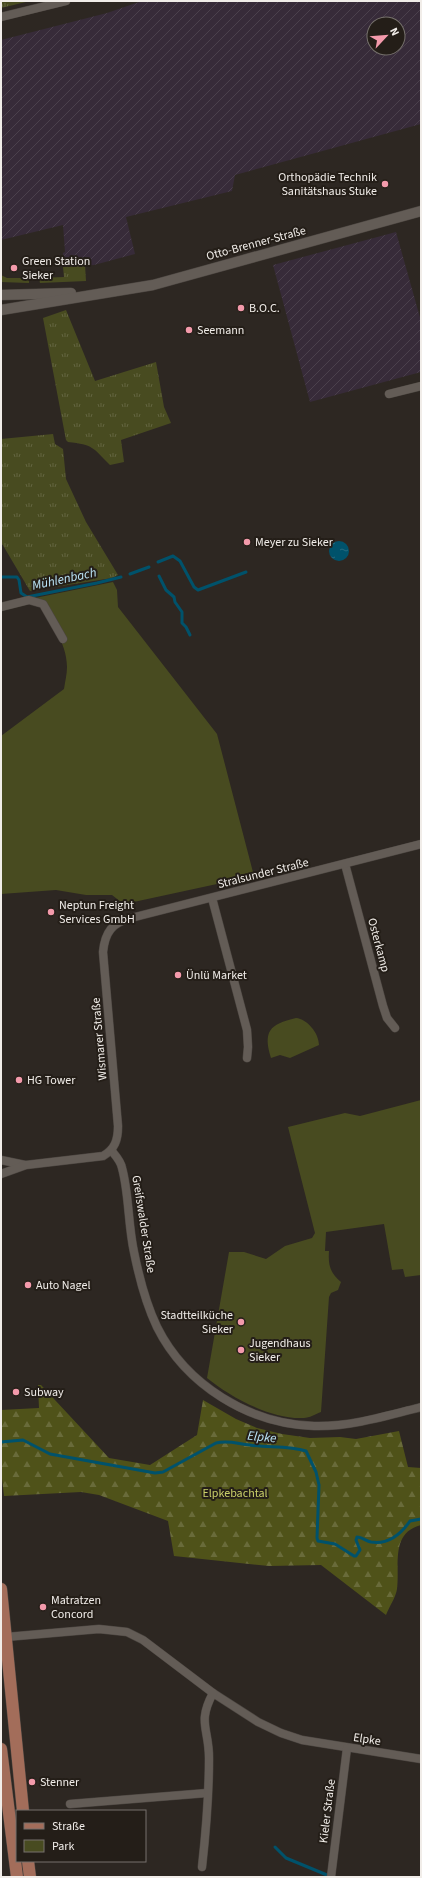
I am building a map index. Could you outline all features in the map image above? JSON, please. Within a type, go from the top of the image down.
[{"type":"main road","points":[[1,1589],[5,1678],[23,1810]]},
{"type":"main road","points":[[1,1749],[17,1877]]},
{"type":"main road","points":[[28,1862],[30,1877]]},
{"type":"street","points":[[1,17],[66,1]]},
{"type":"street","name":"Otto-Brenner-Straße","points":[[1,310],[153,285],[421,211]]},
{"type":"street","name":"Otto-Brenner-Straße","points":[[1,295],[97,293]]},
{"type":"street","points":[[389,394],[421,386]]},
{"type":"street","points":[[1,607],[29,600],[43,604],[63,639]]},
{"type":"street","name":"Stralsunder Straße","points":[[111,926],[124,920],[421,844]]},
{"type":"street","name":"Osterkamp","points":[[345,864],[382,1006],[387,1018],[395,1028]]},
{"type":"street","points":[[212,898],[247,1030],[247,1058]]},
{"type":"street","name":"Wismarer Straße","points":[[111,926],[104,941],[103,952],[118,1126],[118,1139],[111,1150]]},
{"type":"street","points":[[1,1174],[26,1165],[102,1156],[111,1150]]},
{"type":"street","name":"Greifswalder Straße","points":[[111,1150],[122,1167],[134,1252],[150,1311],[163,1337],[195,1378],[227,1400],[255,1414],[276,1421],[302,1425],[350,1423],[421,1407]]},
{"type":"street","points":[[2,1161],[26,1165]]},
{"type":"street","name":"Elpke","points":[[4,1637],[99,1629],[127,1632],[143,1640],[213,1693],[258,1722],[281,1733],[302,1740],[421,1759]]},
{"type":"street","points":[[202,1867],[208,1808],[208,1747],[204,1718],[205,1710],[213,1693]]},
{"type":"street","name":"Kieler Straße","points":[[331,1877],[348,1748]]},
{"type":"street","points":[[70,1804],[208,1793]]},
{"type":"shaded area","points":[[142,1],[421,1],[421,124],[235,175],[232,191],[126,217],[135,254],[94,265],[63,267],[63,253],[65,252],[63,225],[1,240],[1,40],[107,13]]},
{"type":"shaded area","points":[[396,232],[421,321],[421,372],[310,402],[273,265]]},
{"type":"green space","points":[[1,1],[30,1],[1,8]]},
{"type":"green space","points":[[85,265],[86,281],[40,283],[39,278],[64,277],[63,267]]},
{"type":"green space","points":[[1,275],[7,278],[29,278],[29,283],[1,282]]},
{"type":"green space","points":[[66,310],[95,381],[156,362],[164,407],[171,423],[121,440],[124,462],[110,465],[92,448],[83,444],[68,442],[66,440],[43,318]]},
{"type":"green space","points":[[53,434],[55,444],[63,449],[66,479],[86,522],[118,575],[112,578],[30,591],[1,542],[1,439]]},
{"type":"green space","points":[[113,582],[117,590],[118,607],[217,734],[254,876],[129,903],[121,902],[112,895],[86,895],[56,890],[1,894],[1,736],[64,689],[67,672],[64,648],[51,622],[35,598]]},
{"type":"green space","points":[[296,1018],[304,1021],[312,1027],[317,1036],[319,1045],[290,1058],[280,1055],[271,1058],[268,1042],[270,1030],[280,1023]]},
{"type":"green space","points":[[421,1100],[421,1275],[405,1277],[403,1269],[392,1270],[384,1224],[326,1232],[325,1251],[329,1251],[330,1268],[341,1282],[338,1290],[331,1293],[329,1297],[321,1412],[310,1417],[292,1418],[252,1406],[227,1393],[207,1378],[229,1252],[244,1252],[266,1259],[285,1246],[312,1238],[315,1233],[288,1127],[345,1113],[360,1116]]},
{"type":"green space","name":"Elpkebachtal","points":[[38,1385],[41,1385],[109,1458],[150,1465],[197,1435],[203,1400],[236,1419],[257,1428],[282,1434],[310,1438],[340,1437],[356,1439],[399,1431],[408,1467],[421,1468],[421,1525],[411,1529],[401,1542],[398,1551],[397,1589],[386,1615],[321,1565],[269,1566],[174,1556],[168,1521],[99,1495],[81,1492],[4,1496],[1,1470],[1,1410],[39,1408]]},
{"type":"water","points":[[335,541],[343,541],[349,547],[349,555],[343,561],[335,561],[329,555],[329,547]]},
{"type":"waterway","name":"Mühlenbach","points":[[158,562],[173,556],[180,561],[194,587],[198,590],[246,572]]},
{"type":"waterway","name":"Mühlenbach","points":[[130,574],[149,567]]},
{"type":"waterway","name":"Mühlenbach","points":[[159,576],[166,590],[174,597],[175,602],[182,612],[182,623],[190,635]]},
{"type":"waterway","name":"Mühlenbach","points":[[1,577],[17,577],[19,580],[21,593],[27,597],[121,577]]},
{"type":"waterway","name":"Elpke","points":[[1,1442],[23,1440],[50,1454],[155,1473],[163,1472],[216,1443],[221,1442],[292,1448],[306,1451],[316,1472],[319,1485],[318,1541],[335,1544],[354,1556],[356,1556],[360,1550],[356,1540],[357,1537],[371,1542],[383,1542],[394,1538],[410,1521],[421,1519]]},
{"type":"waterway","points":[[275,1847],[286,1858],[327,1875]]},
{"type":"place","name":"Orthopädie Technik Sanitätshaus Stuke","points":[[385,184]]},
{"type":"place","name":"Green Station Sieker","points":[[14,268]]},
{"type":"place","name":"B.O.C.","points":[[241,308]]},
{"type":"place","name":"Seemann","points":[[189,330]]},
{"type":"place","name":"Meyer zu Sieker","points":[[247,542]]},
{"type":"place","name":"Neptun Freight Services GmbH","points":[[51,912]]},
{"type":"place","name":"Ünlü Market","points":[[178,975]]},
{"type":"place","name":"HG Tower","points":[[19,1080]]},
{"type":"place","name":"Auto Nagel","points":[[28,1285]]},
{"type":"place","name":"Stadtteilküche Sieker","points":[[241,1322]]},
{"type":"place","name":"Jugendhaus Sieker","points":[[241,1350]]},
{"type":"place","name":"Subway","points":[[16,1392]]},
{"type":"place","name":"Matratzen Concord","points":[[43,1607]]},
{"type":"place","name":"Stenner","points":[[32,1782]]}]
